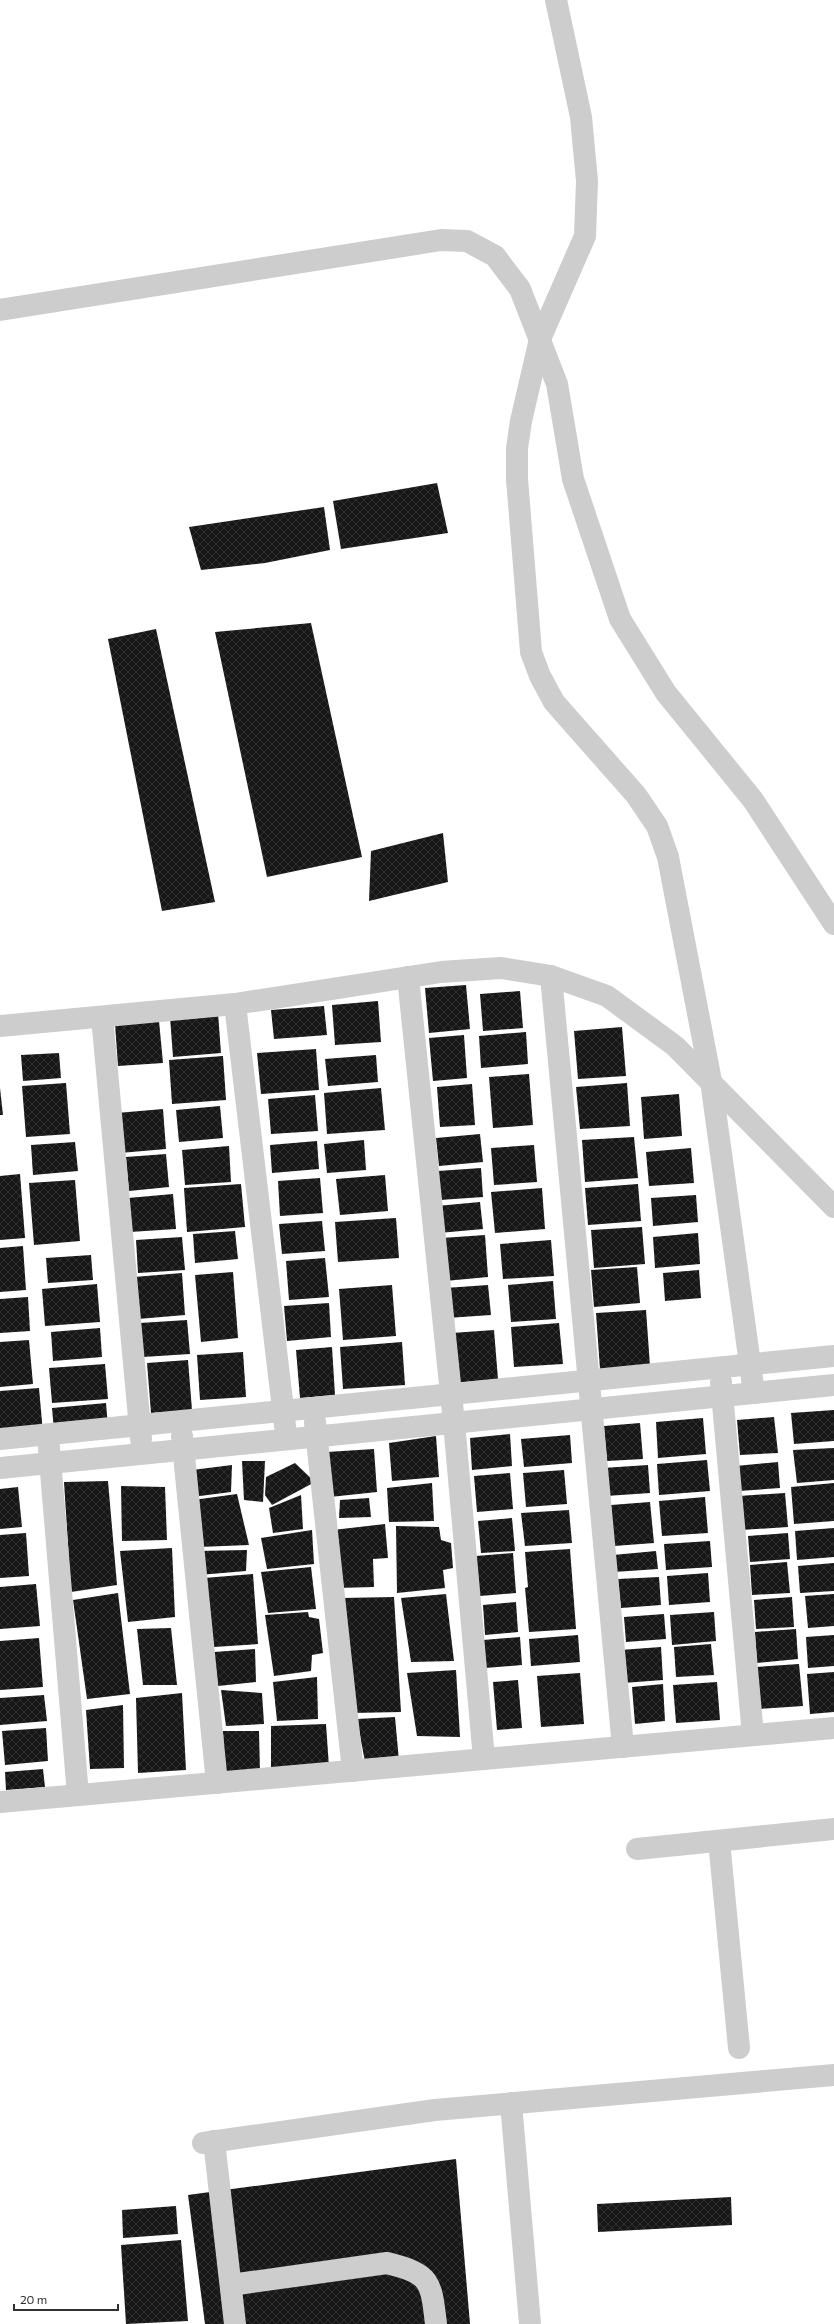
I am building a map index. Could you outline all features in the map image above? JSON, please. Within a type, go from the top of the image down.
[{"type":"street","points":[[556,0],[581,117],[587,181],[585,236],[540,339],[521,421],[517,448],[516,479],[531,652],[540,676],[554,702],[636,795],[657,826],[668,857],[712,1081],[754,1393]]},
{"type":"street","points":[[0,310],[441,240],[468,241],[495,256],[520,289],[557,384],[573,479],[620,619],[666,692],[754,800],[834,924]]},
{"type":"street","points":[[0,1026],[235,1004],[441,972],[501,968],[552,976],[607,996],[675,1046],[712,1081],[834,1208]]},
{"type":"street","points":[[552,976],[623,1747]]},
{"type":"street","points":[[408,977],[454,1423],[484,1759]]},
{"type":"street","points":[[235,1004],[286,1439]]},
{"type":"street","points":[[102,1017],[142,1454]]},
{"type":"street","points":[[0,1439],[834,1356]]},
{"type":"street","points":[[719,1367],[753,1735]]},
{"type":"street","points":[[0,1468],[834,1385]]},
{"type":"street","points":[[313,1408],[353,1771]]},
{"type":"street","points":[[180,1421],[217,1783]]},
{"type":"street","points":[[48,1434],[78,1796]]},
{"type":"street","points":[[0,1802],[834,1728]]},
{"type":"street","points":[[637,1849],[834,1829]]},
{"type":"street","points":[[719,1841],[739,2048]]},
{"type":"street","points":[[235,2324],[231,2285],[208,2142],[435,2110],[834,2075]]},
{"type":"street","points":[[511,2103],[530,2324]]},
{"type":"street","points":[[231,2285],[387,2264],[409,2269],[423,2276],[432,2290],[436,2324]]},
{"type":"building","points":[[437,483],[448,533],[341,549],[333,501]]},
{"type":"building","points":[[324,507],[330,550],[265,563],[201,570],[189,527]]},
{"type":"building","points":[[311,623],[362,857],[267,877],[215,632]]},
{"type":"building","points":[[156,629],[215,902],[162,911],[108,639]]},
{"type":"building","points":[[443,833],[448,882],[369,901],[371,851]]},
{"type":"building","points":[[466,985],[470,1029],[429,1033],[425,988]]},
{"type":"building","points":[[520,991],[523,1028],[483,1031],[480,994]]},
{"type":"building","points":[[378,1001],[381,1042],[335,1045],[332,1005]]},
{"type":"building","points":[[324,1006],[327,1035],[274,1039],[271,1010]]},
{"type":"building","points":[[218,1013],[221,1053],[173,1057],[170,1017]]},
{"type":"building","points":[[159,1021],[163,1063],[118,1066],[115,1024]]},
{"type":"building","points":[[622,1027],[626,1076],[578,1079],[574,1031]]},
{"type":"building","points":[[526,1032],[528,1064],[481,1068],[479,1036]]},
{"type":"building","points":[[464,1035],[467,1078],[433,1081],[429,1038]]},
{"type":"building","points":[[316,1049],[319,1090],[261,1094],[257,1053]]},
{"type":"building","points":[[59,1053],[61,1078],[23,1081],[21,1055]]},
{"type":"building","points":[[376,1055],[378,1082],[328,1086],[325,1059]]},
{"type":"building","points":[[223,1056],[226,1100],[172,1104],[169,1060]]},
{"type":"building","points":[[529,1074],[533,1125],[493,1128],[489,1077]]},
{"type":"building","points":[[66,1083],[70,1134],[26,1137],[22,1086]]},
{"type":"building","points":[[627,1083],[630,1126],[580,1129],[576,1087]]},
{"type":"building","points":[[472,1084],[475,1125],[440,1127],[437,1087]]},
{"type":"building","points":[[0,1088],[3,1115],[0,1115]]},
{"type":"building","points":[[381,1088],[385,1130],[327,1134],[324,1093]]},
{"type":"building","points":[[679,1094],[682,1136],[644,1139],[641,1097]]},
{"type":"building","points":[[315,1095],[318,1131],[271,1134],[268,1099]]},
{"type":"building","points":[[220,1106],[223,1138],[179,1142],[176,1110]]},
{"type":"building","points":[[163,1109],[166,1149],[120,1153],[117,1113]]},
{"type":"building","points":[[480,1134],[483,1162],[439,1166],[436,1138]]},
{"type":"building","points":[[634,1137],[638,1178],[585,1182],[582,1140]]},
{"type":"building","points":[[364,1140],[366,1170],[327,1173],[324,1144]]},
{"type":"building","points":[[317,1141],[319,1169],[272,1173],[270,1145]]},
{"type":"building","points":[[75,1142],[78,1171],[33,1175],[31,1145]]},
{"type":"building","points":[[534,1145],[537,1182],[494,1185],[491,1148]]},
{"type":"building","points":[[229,1146],[231,1182],[185,1185],[182,1150]]},
{"type":"building","points":[[691,1148],[694,1183],[649,1186],[646,1152]]},
{"type":"building","points":[[166,1154],[169,1187],[129,1191],[126,1157]]},
{"type":"building","points":[[481,1168],[483,1197],[440,1200],[438,1171]]},
{"type":"building","points":[[20,1174],[25,1238],[0,1240],[0,1176]]},
{"type":"building","points":[[385,1175],[388,1211],[340,1215],[336,1179]]},
{"type":"building","points":[[320,1178],[323,1213],[280,1216],[278,1181]]},
{"type":"building","points":[[75,1180],[80,1241],[34,1245],[29,1183]]},
{"type":"building","points":[[241,1184],[245,1227],[187,1232],[184,1188]]},
{"type":"building","points":[[638,1184],[641,1221],[588,1225],[585,1188]]},
{"type":"building","points":[[542,1188],[545,1229],[495,1233],[491,1192]]},
{"type":"building","points":[[173,1194],[176,1229],[130,1232],[128,1198]]},
{"type":"building","points":[[696,1195],[698,1222],[653,1226],[651,1198]]},
{"type":"building","points":[[480,1202],[483,1229],[439,1233],[437,1206]]},
{"type":"building","points":[[396,1218],[399,1258],[338,1262],[335,1222]]},
{"type":"building","points":[[322,1221],[325,1251],[282,1254],[279,1224]]},
{"type":"building","points":[[642,1227],[645,1264],[594,1268],[591,1230]]},
{"type":"building","points":[[235,1231],[238,1259],[195,1263],[193,1234]]},
{"type":"building","points":[[698,1233],[700,1264],[655,1268],[653,1237]]},
{"type":"building","points":[[485,1235],[488,1277],[445,1281],[442,1238]]},
{"type":"building","points":[[182,1237],[185,1270],[138,1273],[136,1240]]},
{"type":"building","points":[[551,1240],[554,1276],[503,1279],[500,1244]]},
{"type":"building","points":[[23,1246],[26,1290],[0,1292],[0,1248]]},
{"type":"building","points":[[91,1255],[93,1280],[48,1283],[46,1258]]},
{"type":"building","points":[[325,1258],[329,1297],[289,1300],[286,1261]]},
{"type":"building","points":[[637,1267],[640,1303],[594,1307],[591,1270]]},
{"type":"building","points":[[699,1270],[701,1298],[665,1301],[663,1273]]},
{"type":"building","points":[[233,1272],[238,1338],[201,1342],[195,1275]]},
{"type":"building","points":[[182,1273],[185,1315],[138,1319],[134,1277]]},
{"type":"building","points":[[553,1281],[556,1319],[511,1322],[508,1285]]},
{"type":"building","points":[[97,1284],[100,1322],[45,1326],[42,1289]]},
{"type":"building","points":[[392,1285],[396,1336],[343,1340],[339,1289]]},
{"type":"building","points":[[488,1285],[491,1315],[447,1318],[445,1288]]},
{"type":"building","points":[[28,1297],[30,1331],[0,1333],[0,1299]]},
{"type":"building","points":[[329,1303],[331,1337],[287,1341],[284,1306]]},
{"type":"building","points":[[646,1310],[650,1366],[600,1369],[596,1313]]},
{"type":"building","points":[[187,1320],[190,1354],[143,1357],[140,1323]]},
{"type":"building","points":[[559,1323],[563,1364],[514,1367],[511,1327]]},
{"type":"building","points":[[100,1328],[102,1357],[53,1361],[51,1332]]},
{"type":"building","points":[[494,1330],[498,1379],[455,1383],[452,1333]]},
{"type":"building","points":[[29,1340],[33,1384],[0,1387],[0,1342]]},
{"type":"building","points":[[402,1342],[405,1385],[343,1389],[340,1347]]},
{"type":"building","points":[[332,1347],[335,1395],[300,1398],[296,1350]]},
{"type":"building","points":[[243,1352],[246,1397],[200,1400],[197,1355]]},
{"type":"building","points":[[188,1360],[192,1410],[151,1413],[147,1363]]},
{"type":"building","points":[[105,1364],[108,1399],[52,1403],[49,1368]]},
{"type":"building","points":[[39,1388],[43,1433],[0,1436],[0,1391]]},
{"type":"building","points":[[106,1403],[108,1427],[54,1431],[52,1408]]},
{"type":"building","points":[[834,1410],[834,1441],[794,1444],[791,1413]]},
{"type":"building","points":[[774,1417],[778,1453],[740,1455],[737,1420]]},
{"type":"building","points":[[703,1418],[706,1454],[658,1458],[656,1422]]},
{"type":"building","points":[[640,1423],[643,1459],[607,1461],[604,1426]]},
{"type":"building","points":[[510,1434],[512,1466],[472,1470],[470,1438]]},
{"type":"building","points":[[570,1435],[572,1463],[524,1467],[521,1439]]},
{"type":"building","points":[[436,1436],[439,1477],[392,1481],[389,1443]]},
{"type":"building","points":[[834,1448],[834,1480],[797,1483],[793,1450]]},
{"type":"building","points":[[374,1449],[377,1492],[330,1497],[327,1452]]},
{"type":"building","points":[[707,1460],[710,1491],[659,1495],[657,1464]]},
{"type":"building","points":[[242,1461],[265,1461],[263,1502],[244,1500]]},
{"type":"building","points":[[778,1462],[780,1488],[739,1491],[736,1466]]},
{"type":"building","points":[[295,1463],[315,1482],[272,1505],[265,1495],[266,1477]]},
{"type":"building","points":[[232,1465],[231,1492],[192,1497],[192,1470]]},
{"type":"building","points":[[648,1465],[650,1493],[606,1496],[603,1468]]},
{"type":"building","points":[[564,1470],[567,1504],[526,1507],[523,1473]]},
{"type":"building","points":[[510,1473],[513,1509],[477,1512],[474,1476]]},
{"type":"building","points":[[108,1481],[117,1585],[71,1592],[64,1482]]},
{"type":"building","points":[[432,1483],[434,1521],[389,1522],[387,1488]]},
{"type":"building","points":[[834,1483],[834,1521],[794,1524],[791,1487]]},
{"type":"building","points":[[121,1486],[165,1487],[167,1540],[122,1541]]},
{"type":"building","points":[[18,1487],[22,1527],[0,1529],[0,1489]]},
{"type":"building","points":[[785,1493],[788,1527],[741,1530],[739,1496]]},
{"type":"building","points":[[237,1494],[249,1545],[199,1547],[193,1500]]},
{"type":"building","points":[[301,1495],[303,1529],[273,1533],[269,1508]]},
{"type":"building","points":[[705,1497],[708,1533],[662,1536],[659,1501]]},
{"type":"building","points":[[369,1498],[371,1517],[339,1518],[340,1500]]},
{"type":"building","points":[[650,1502],[654,1543],[614,1546],[611,1505]]},
{"type":"building","points":[[569,1510],[572,1543],[525,1546],[521,1513]]},
{"type":"building","points":[[512,1518],[515,1551],[481,1553],[478,1521]]},
{"type":"building","points":[[385,1524],[388,1558],[373,1559],[374,1587],[337,1588],[333,1530]]},
{"type":"building","points":[[396,1526],[439,1527],[441,1540],[451,1543],[453,1568],[443,1570],[445,1588],[397,1593]]},
{"type":"building","points":[[834,1528],[834,1557],[797,1560],[795,1531]]},
{"type":"building","points":[[312,1530],[314,1564],[267,1569],[261,1538]]},
{"type":"building","points":[[26,1533],[29,1576],[0,1578],[0,1535]]},
{"type":"building","points":[[788,1533],[790,1559],[750,1562],[748,1536]]},
{"type":"building","points":[[710,1541],[712,1567],[666,1570],[664,1544]]},
{"type":"building","points":[[172,1548],[175,1617],[128,1622],[120,1551]]},
{"type":"building","points":[[570,1549],[576,1629],[529,1632],[525,1588],[528,1587],[525,1552]]},
{"type":"building","points":[[247,1550],[246,1571],[199,1575],[197,1551]]},
{"type":"building","points":[[656,1551],[658,1569],[614,1572],[613,1555]]},
{"type":"building","points":[[513,1553],[516,1593],[480,1596],[476,1556]]},
{"type":"building","points":[[787,1562],[790,1593],[752,1595],[750,1565]]},
{"type":"building","points":[[834,1563],[834,1591],[800,1593],[798,1566]]},
{"type":"building","points":[[311,1567],[316,1609],[268,1613],[261,1572]]},
{"type":"building","points":[[708,1573],[710,1602],[669,1605],[667,1576]]},
{"type":"building","points":[[253,1574],[258,1644],[214,1647],[204,1578]]},
{"type":"building","points":[[659,1577],[661,1605],[621,1608],[618,1579]]},
{"type":"building","points":[[36,1584],[40,1626],[0,1629],[0,1587]]},
{"type":"building","points":[[118,1593],[130,1694],[87,1699],[73,1600]]},
{"type":"building","points":[[446,1594],[454,1661],[411,1662],[401,1598]]},
{"type":"building","points":[[834,1594],[834,1626],[808,1628],[805,1596]]},
{"type":"building","points":[[394,1597],[401,1712],[352,1713],[341,1598]]},
{"type":"building","points":[[792,1597],[794,1627],[756,1629],[754,1600]]},
{"type":"building","points":[[516,1602],[518,1632],[485,1635],[483,1605]]},
{"type":"building","points":[[308,1612],[309,1617],[319,1619],[323,1653],[312,1655],[311,1671],[274,1676],[265,1615]]},
{"type":"building","points":[[714,1612],[716,1641],[672,1645],[670,1615]]},
{"type":"building","points":[[664,1614],[666,1639],[626,1642],[624,1617]]},
{"type":"building","points":[[171,1628],[177,1685],[143,1685],[137,1629]]},
{"type":"building","points":[[796,1629],[798,1659],[757,1663],[755,1632]]},
{"type":"building","points":[[578,1635],[580,1662],[531,1666],[529,1639]]},
{"type":"building","points":[[834,1635],[834,1666],[808,1668],[806,1637]]},
{"type":"building","points":[[520,1637],[522,1665],[485,1668],[483,1640]]},
{"type":"building","points":[[39,1638],[43,1687],[0,1690],[0,1641]]},
{"type":"building","points":[[711,1644],[714,1675],[676,1677],[674,1647]]},
{"type":"building","points":[[661,1647],[663,1680],[623,1683],[620,1650]]},
{"type":"building","points":[[255,1649],[256,1682],[218,1686],[214,1652]]},
{"type":"building","points":[[799,1664],[803,1706],[759,1709],[756,1667]]},
{"type":"building","points":[[456,1670],[460,1737],[417,1736],[407,1673]]},
{"type":"building","points":[[834,1672],[834,1712],[810,1714],[807,1674]]},
{"type":"building","points":[[580,1673],[584,1724],[541,1727],[537,1676]]},
{"type":"building","points":[[317,1677],[318,1719],[277,1721],[273,1682]]},
{"type":"building","points":[[518,1680],[522,1728],[497,1730],[493,1682]]},
{"type":"building","points":[[717,1682],[720,1720],[676,1723],[673,1685]]},
{"type":"building","points":[[663,1684],[665,1721],[635,1724],[632,1687]]},
{"type":"building","points":[[221,1690],[262,1693],[264,1724],[226,1726]]},
{"type":"building","points":[[182,1693],[186,1770],[138,1773],[136,1698]]},
{"type":"building","points":[[44,1695],[47,1721],[0,1725],[0,1698]]},
{"type":"building","points":[[123,1705],[124,1768],[90,1769],[86,1710]]},
{"type":"building","points":[[395,1717],[399,1761],[365,1762],[357,1719]]},
{"type":"building","points":[[326,1724],[329,1767],[271,1769],[271,1726]]},
{"type":"building","points":[[46,1728],[48,1761],[5,1765],[2,1731]]},
{"type":"building","points":[[223,1731],[259,1731],[260,1772],[225,1775]]},
{"type":"building","points":[[43,1769],[45,1787],[6,1790],[5,1772]]},
{"type":"building","points":[[456,2159],[470,2324],[205,2324],[188,2195]]},
{"type":"building","points":[[731,2197],[732,2225],[598,2232],[597,2204]]},
{"type":"building","points":[[176,2206],[178,2234],[123,2238],[122,2210]]},
{"type":"building","points":[[181,2240],[188,2321],[126,2324],[121,2245]]}]
